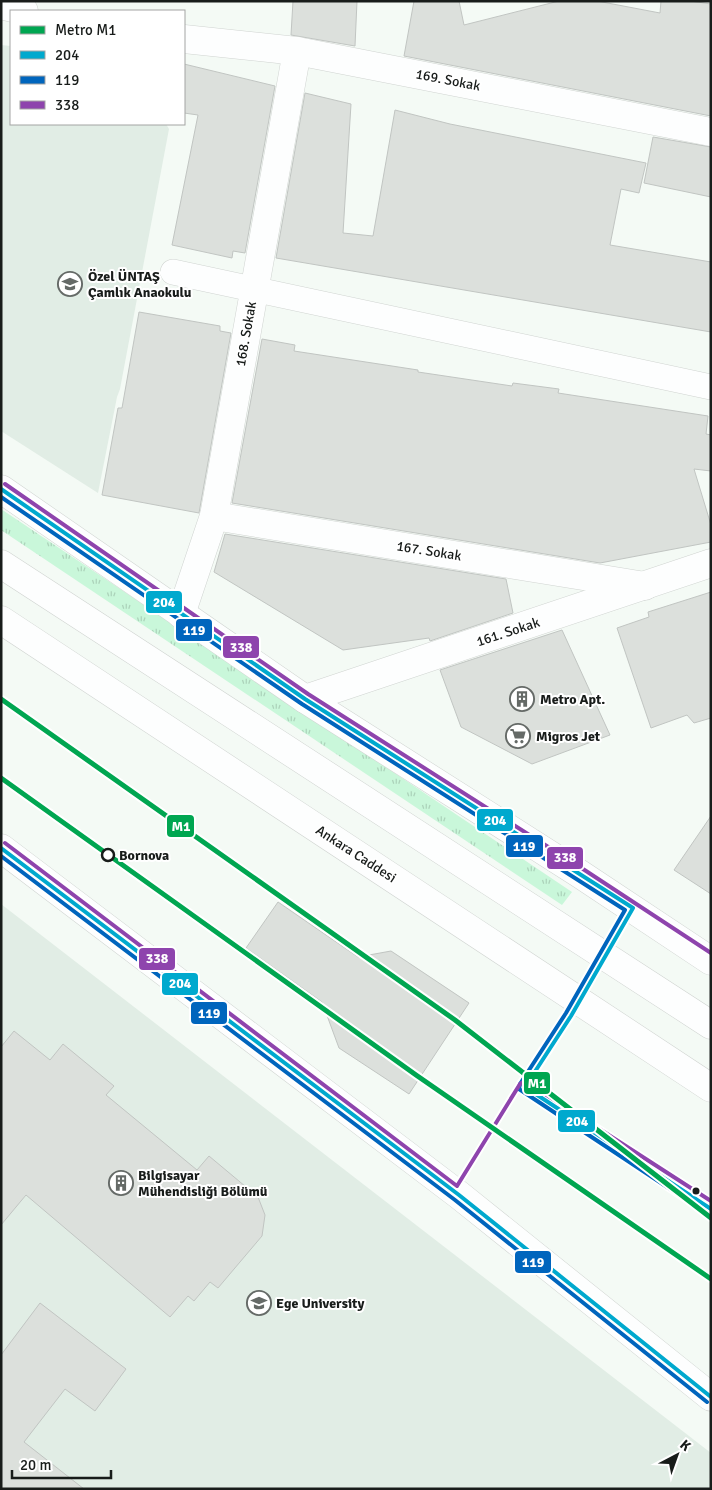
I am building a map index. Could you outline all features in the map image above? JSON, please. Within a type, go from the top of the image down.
[{"type":"main road","points":[[1,4],[21,10]]},
{"type":"main road","name":"169. Sokak","points":[[185,39],[297,51],[711,132]]},
{"type":"main road","name":"168. Sokak","points":[[181,614],[214,516],[297,51]]},
{"type":"main road","points":[[1,489],[305,699],[580,874],[711,961]]},
{"type":"main road","name":"167. Sokak","points":[[214,516],[644,586]]},
{"type":"main road","points":[[1,564],[711,1025]]},
{"type":"main road","name":"161. Sokak","points":[[305,699],[711,564]]},
{"type":"main road","name":"Ankara Caddesi","points":[[1,620],[711,1088]]},
{"type":"main road","points":[[1,848],[459,1195],[711,1397]]},
{"type":"street","points":[[172,272],[711,387]]},
{"type":"shaded area","name":"Özel ÜNTAŞ Çamlık Anaokulu","points":[[1,45],[10,46],[10,125],[167,125],[169,129],[120,389],[98,493],[1,431]]},
{"type":"shaded area","name":"Ege University","points":[[1,904],[711,1453],[711,1489],[1,1489]]},
{"type":"green space","points":[[1,509],[572,892],[562,905],[1,530]]},
{"type":"building","points":[[293,1],[357,1],[355,46],[291,35]]},
{"type":"building","points":[[414,1],[459,1],[464,25],[559,1],[597,1],[660,13],[661,1],[690,1],[711,4],[711,116],[404,56]]},
{"type":"building","points":[[185,64],[275,86],[245,253],[233,251],[232,258],[172,245],[198,115],[185,113]]},
{"type":"building","points":[[305,93],[351,104],[343,233],[373,236],[395,110],[450,124],[646,163],[639,193],[621,189],[610,245],[711,262],[711,332],[276,258]]},
{"type":"building","points":[[653,137],[711,147],[711,197],[644,183]]},
{"type":"building","points":[[139,312],[220,326],[220,331],[231,333],[199,513],[102,495],[118,408],[122,408]]},
{"type":"building","points":[[262,339],[295,345],[294,351],[512,386],[513,383],[559,389],[558,393],[708,416],[706,434],[711,435],[711,471],[694,469],[711,525],[711,542],[600,563],[232,503]]},
{"type":"building","points":[[225,534],[506,579],[513,613],[430,641],[429,638],[343,650],[214,572]]},
{"type":"building","points":[[711,592],[711,718],[694,723],[687,715],[651,728],[617,628],[649,617],[648,612]]},
{"type":"building","name":"Metro Apt.","points":[[562,630],[610,735],[532,764],[461,727],[440,670]]},
{"type":"building","points":[[711,816],[711,894],[674,870]]},
{"type":"building","points":[[278,902],[358,957],[391,951],[469,1003],[409,1094],[339,1048],[322,1002],[246,948]]},
{"type":"building","name":"Bilgisayar Mühendisliği Bölümü","points":[[14,1031],[50,1060],[63,1044],[114,1086],[106,1095],[197,1170],[209,1156],[258,1197],[265,1215],[262,1236],[218,1288],[210,1282],[194,1301],[188,1296],[170,1317],[26,1195],[1,1225],[1,1047]]},
{"type":"building","points":[[40,1303],[126,1369],[95,1411],[65,1389],[24,1442],[84,1489],[1,1489],[1,1355]]},
{"type":"metro line","name":"M1","points":[[1,699],[455,1020],[711,1218]]},
{"type":"metro line","name":"M1","points":[[1,778],[416,1075],[711,1279]]},
{"type":"transit line","name":"338","points":[[5,484],[308,694],[711,953]]},
{"type":"transit line","name":"204","points":[[1,489],[305,699],[633,908],[571,1016],[525,1087],[711,1209]]},
{"type":"transit line","name":"119","points":[[1,497],[302,704],[625,910],[566,1013],[520,1084],[519,1089],[708,1214]]},
{"type":"transit line","name":"338","points":[[5,843],[457,1186],[520,1084],[525,1081],[711,1201]]},
{"type":"transit line","name":"204","points":[[1,848],[459,1195],[711,1397]]},
{"type":"transit line","name":"119","points":[[1,856],[455,1200],[707,1402]]},
{"type":"place","name":"Özel ÜNTAŞ Çamlık Anaokulu","points":[[70,284]]},
{"type":"place","name":"Metro Apt.","points":[[522,699]]},
{"type":"place","name":"Migros Jet","points":[[518,736]]},
{"type":"place","name":"Bornova","points":[[108,855]]},
{"type":"place","name":"Bilgisayar Mühendisliği Bölümü","points":[[121,1183]]},
{"type":"place","name":"Ege University","points":[[259,1303]]}]
